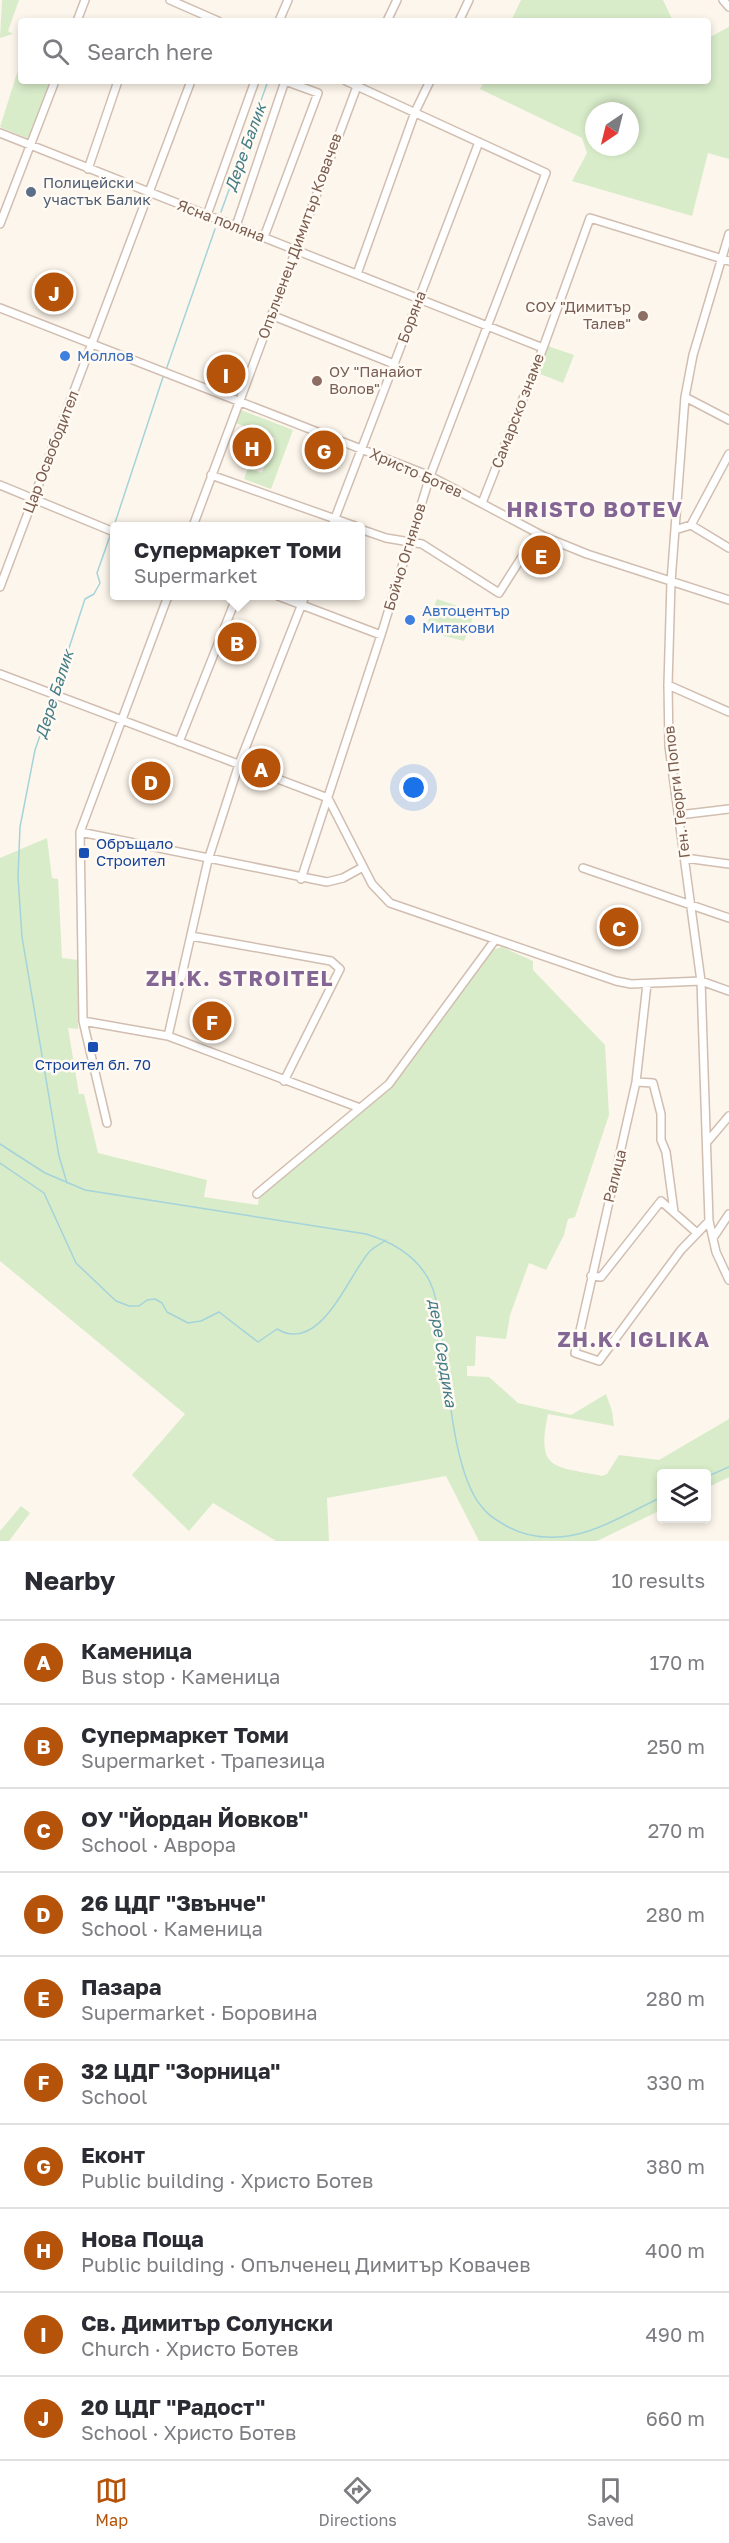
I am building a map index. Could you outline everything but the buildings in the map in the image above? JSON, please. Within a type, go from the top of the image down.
[{"type":"street","points":[[78,18],[85,0]]},
{"type":"street","points":[[170,0],[210,18]]},
{"type":"street","points":[[280,18],[288,0]]},
{"type":"street","points":[[388,18],[397,0]]},
{"type":"street","points":[[460,18],[469,0]]},
{"type":"street","points":[[723,0],[729,7]]},
{"type":"street","points":[[0,224],[54,84]]},
{"type":"street","points":[[88,169],[117,84]]},
{"type":"street","name":"Цар Освободител","points":[[0,587],[190,84]]},
{"type":"street","points":[[207,215],[254,84]]},
{"type":"street","points":[[236,226],[284,84]]},
{"type":"street","points":[[264,237],[318,93],[293,84]]},
{"type":"street","name":"Опълченец Димитър Ковачев","points":[[194,522],[358,84]]},
{"type":"street","points":[[360,84],[479,142]]},
{"type":"street","points":[[357,274],[415,112],[429,84]]},
{"type":"street","name":"Ясна поляна","points":[[0,133],[543,348]]},
{"type":"street","name":"Бойчо Огнянов","points":[[301,879],[381,635],[430,476],[546,173],[479,142]]},
{"type":"street","name":"Боряна","points":[[333,522],[479,142]]},
{"type":"street","name":"Самарско знаме","points":[[482,503],[543,348],[590,218],[725,260]]},
{"type":"street","name":"Ген. Георги Попов","points":[[729,234],[725,260],[693,355],[685,397],[670,582],[668,685],[669,746],[701,981],[709,1221],[719,1260],[729,1280]]},
{"type":"street","name":"Христо Ботев","points":[[0,308],[430,476],[537,533],[587,554],[729,600]]},
{"type":"street","points":[[271,315],[394,364]]},
{"type":"street","points":[[685,397],[729,420]]},
{"type":"street","points":[[675,530],[691,525],[729,454]]},
{"type":"street","points":[[211,475],[330,522]]},
{"type":"street","points":[[0,485],[110,530]]},
{"type":"street","points":[[691,525],[729,548]]},
{"type":"street","points":[[365,531],[387,538],[422,544],[499,593],[537,533]]},
{"type":"street","points":[[107,1123],[83,1021],[80,832],[167,600]]},
{"type":"street","points":[[179,742],[235,600]]},
{"type":"street","points":[[288,600],[381,635]]},
{"type":"street","points":[[168,1036],[208,860],[238,764],[303,600]]},
{"type":"street","points":[[0,674],[328,798],[372,884],[390,903],[616,981],[647,984],[701,981],[729,991]]},
{"type":"street","points":[[668,685],[729,712]]},
{"type":"street","points":[[679,815],[729,809]]},
{"type":"street","points":[[80,832],[301,879],[335,881],[363,867]]},
{"type":"street","points":[[685,858],[729,864]]},
{"type":"street","points":[[583,868],[729,918]]},
{"type":"street","points":[[191,936],[331,961],[340,969],[284,1081]]},
{"type":"street","points":[[257,1194],[389,1084],[495,940]]},
{"type":"street","name":"Ралица","points":[[647,984],[636,1082],[575,1353],[599,1361],[681,1250],[697,1233]]},
{"type":"street","points":[[83,1021],[168,1036],[360,1108]]},
{"type":"street","points":[[636,1082],[653,1083],[657,1094],[661,1140],[666,1152],[674,1212]]},
{"type":"street","points":[[706,1142],[729,1116]]},
{"type":"street","points":[[591,1276],[601,1277],[661,1201],[697,1233],[709,1221]]},
{"type":"street","points":[[712,1238],[729,1214]]},
{"type":"green space","points":[[2,0],[19,0],[8,31],[13,34],[0,38]]},
{"type":"green space","points":[[521,0],[663,0],[672,18],[512,18]]},
{"type":"green space","points":[[729,27],[729,159],[708,153],[692,216],[572,181],[585,156],[639,156],[639,102],[585,102],[585,147],[582,138],[480,89],[482,84],[711,84],[711,36]]},
{"type":"green space","points":[[18,70],[18,84],[49,84],[29,139],[0,127]]},
{"type":"green space","points":[[545,345],[574,355],[563,383],[535,372]]},
{"type":"green space","points":[[241,410],[293,430],[271,489],[244,479],[248,468],[262,473],[275,438],[236,423]]},
{"type":"green space","points":[[437,599],[475,612],[464,641],[424,631]]},
{"type":"green space","points":[[47,838],[52,878],[58,879],[62,958],[78,960],[78,1029],[68,1028],[79,1094],[84,1094],[98,1153],[207,1180],[204,1197],[258,1205],[259,1196],[391,1086],[492,950],[502,947],[533,961],[533,970],[605,1045],[609,1115],[575,1217],[568,1219],[564,1235],[546,1270],[529,1263],[510,1315],[506,1339],[476,1336],[475,1366],[467,1366],[467,1376],[489,1377],[518,1403],[571,1415],[606,1394],[614,1426],[548,1414],[544,1446],[552,1463],[571,1470],[602,1476],[607,1474],[619,1455],[659,1460],[729,1419],[729,1477],[711,1486],[711,1469],[657,1469],[657,1512],[597,1541],[479,1541],[446,1476],[327,1498],[329,1541],[276,1541],[213,1503],[189,1531],[132,1475],[185,1414],[0,1261],[0,858]]},
{"type":"green space","points":[[21,1506],[30,1513],[9,1541],[0,1541],[0,1531]]},
{"type":"waterway","name":"Дере Балик","points":[[221,212],[267,84]]},
{"type":"waterway","name":"Дере Балик","points":[[166,370],[215,229]]},
{"type":"waterway","name":"Дере Балик","points":[[115,522],[164,374]]},
{"type":"waterway","name":"Дере Балик","points":[[55,691],[85,599],[94,594],[100,583],[97,573],[110,536]]},
{"type":"waterway","name":"Дере Балик","points":[[53,698],[35,750],[20,827],[18,877],[22,937],[59,1156],[67,1183]]},
{"type":"waterway","name":"дере Сердика","points":[[0,1144],[45,1173],[85,1190],[366,1234],[386,1241],[411,1257],[425,1273],[435,1295],[458,1450],[472,1492],[484,1510],[512,1529],[530,1535],[559,1537],[578,1534],[609,1523],[657,1499]]},
{"type":"waterway","points":[[0,1163],[44,1193],[76,1263],[116,1301],[129,1306],[139,1306],[147,1300],[155,1299],[162,1303],[167,1312],[188,1323],[201,1321],[219,1312],[258,1342],[277,1329],[293,1334],[307,1331],[320,1322],[343,1293],[361,1262],[370,1251],[386,1240]]},
{"type":"waterway","name":"дере Сердика","points":[[711,1475],[729,1467]]},
{"type":"place","name":"Полицейски участък Балик","points":[[31,192]]},
{"type":"place","name":"20 ЦДГ \"Радост\"","points":[[54,292]]},
{"type":"place","name":"СОУ \"Димитър Талев\"","points":[[643,316]]},
{"type":"place","name":"Моллов","points":[[65,356]]},
{"type":"place","name":"Св. Димитър Солунски","points":[[226,374]]},
{"type":"place","name":"ОУ \"Панайот Волов\"","points":[[317,381]]},
{"type":"place","name":"Нова Поща","points":[[252,447]]},
{"type":"place","name":"Еконт","points":[[324,450]]},
{"type":"place","name":"Пазара","points":[[541,555]]},
{"type":"place","name":"Автоцентър Митакови","points":[[410,620]]},
{"type":"place","name":"Супермаркет Томи","points":[[237,642]]},
{"type":"place","name":"Каменица","points":[[261,768]]},
{"type":"place","name":"26 ЦДГ \"Звънче\"","points":[[151,781]]},
{"type":"place","name":"Обръщало Строител","points":[[84,853]]},
{"type":"place","name":"ОУ \"Йордан Йовков\"","points":[[619,927]]},
{"type":"place","name":"32 ЦДГ \"Зорница\"","points":[[212,1021]]},
{"type":"place","name":"Строител бл. 70","points":[[93,1047]]},
{"type":"district","name":"HRISTO BOTEV","points":[[595,510]]},
{"type":"district","name":"ZH.K. STROITEL","points":[[240,979]]},
{"type":"district","name":"ZH.K. IGLIKA","points":[[634,1340]]}]
